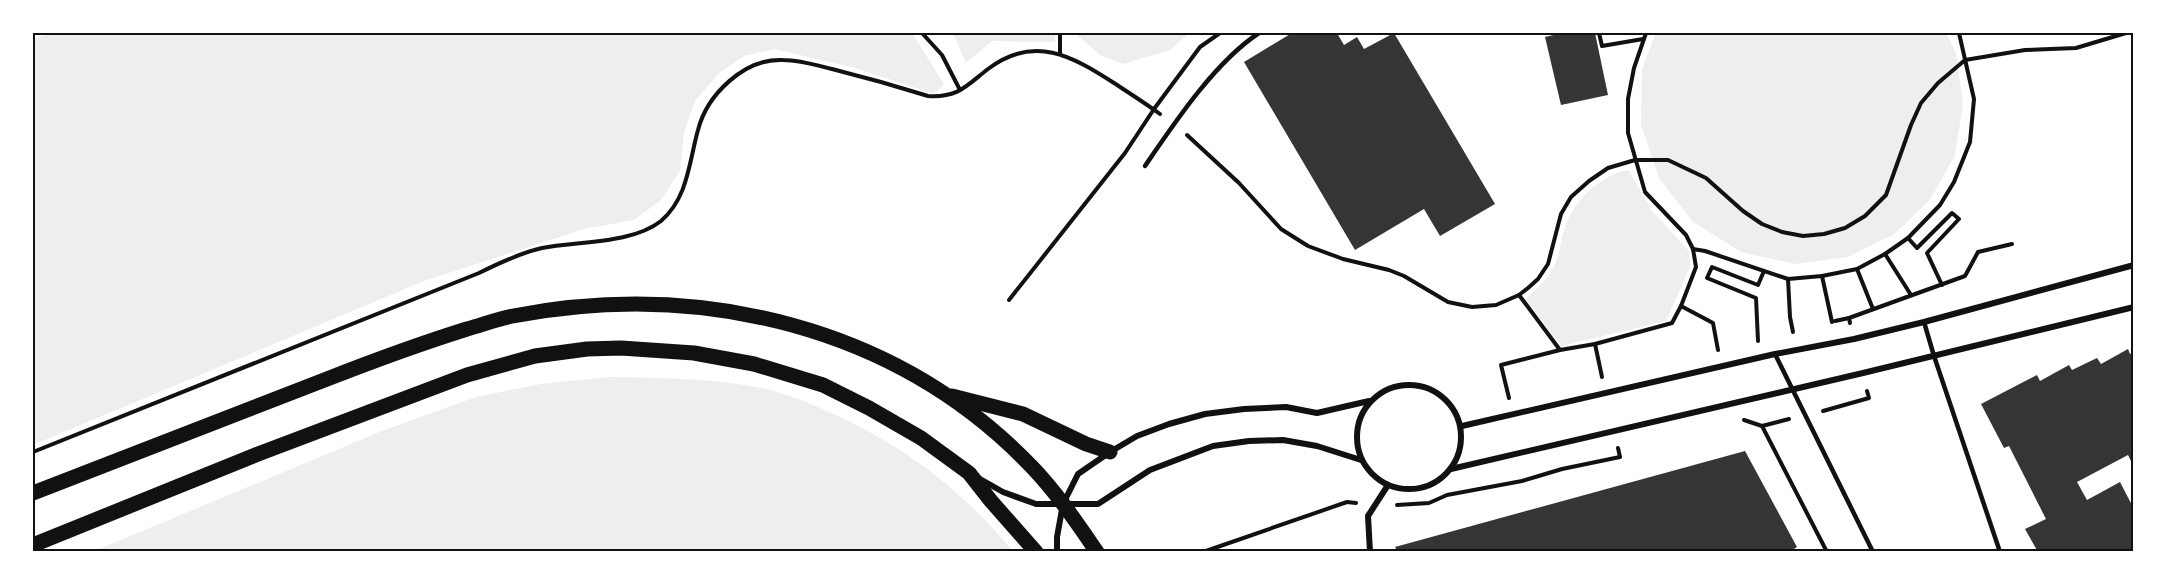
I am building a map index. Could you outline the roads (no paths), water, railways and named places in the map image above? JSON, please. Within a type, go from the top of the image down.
[{"type":"main road","points":[[33,492],[418,344],[509,316],[577,305],[635,303],[723,309],[776,319],[815,330],[908,371],[985,424],[1033,468],[1063,504],[1097,552]]},
{"type":"main road","points":[[33,545],[258,454],[467,375],[536,356],[621,348],[694,353],[754,364],[823,385],[921,438],[969,473],[1036,552]]},
{"type":"main road","points":[[946,395],[1023,414],[1086,444],[1110,452]]},
{"type":"street","points":[[1462,426],[1775,354],[1854,339],[2134,265]]},
{"type":"street","points":[[1451,469],[2134,307]]},
{"type":"street","points":[[1057,552],[1057,537],[1063,504],[1078,474],[1137,436],[1205,414],[1286,407],[1317,413],[1369,401],[1392,386],[1420,385],[1437,392],[1456,411],[1462,426],[1460,450],[1451,469],[1441,479],[1424,488],[1406,490],[1388,485],[1373,475],[1361,459],[1356,439],[1359,420],[1369,401]]},
{"type":"street","points":[[969,473],[1003,492],[1036,504],[1098,504],[1150,470],[1213,446],[1249,441],[1283,440],[1317,446],[1361,459]]},
{"type":"street","points":[[1370,552],[1368,516],[1388,485]]},
{"type":"lane","points":[[1145,166],[1223,62],[1259,33]]},
{"type":"lane","points":[[1924,322],[2000,552]]},
{"type":"lane","points":[[1775,354],[1873,552]]}]
